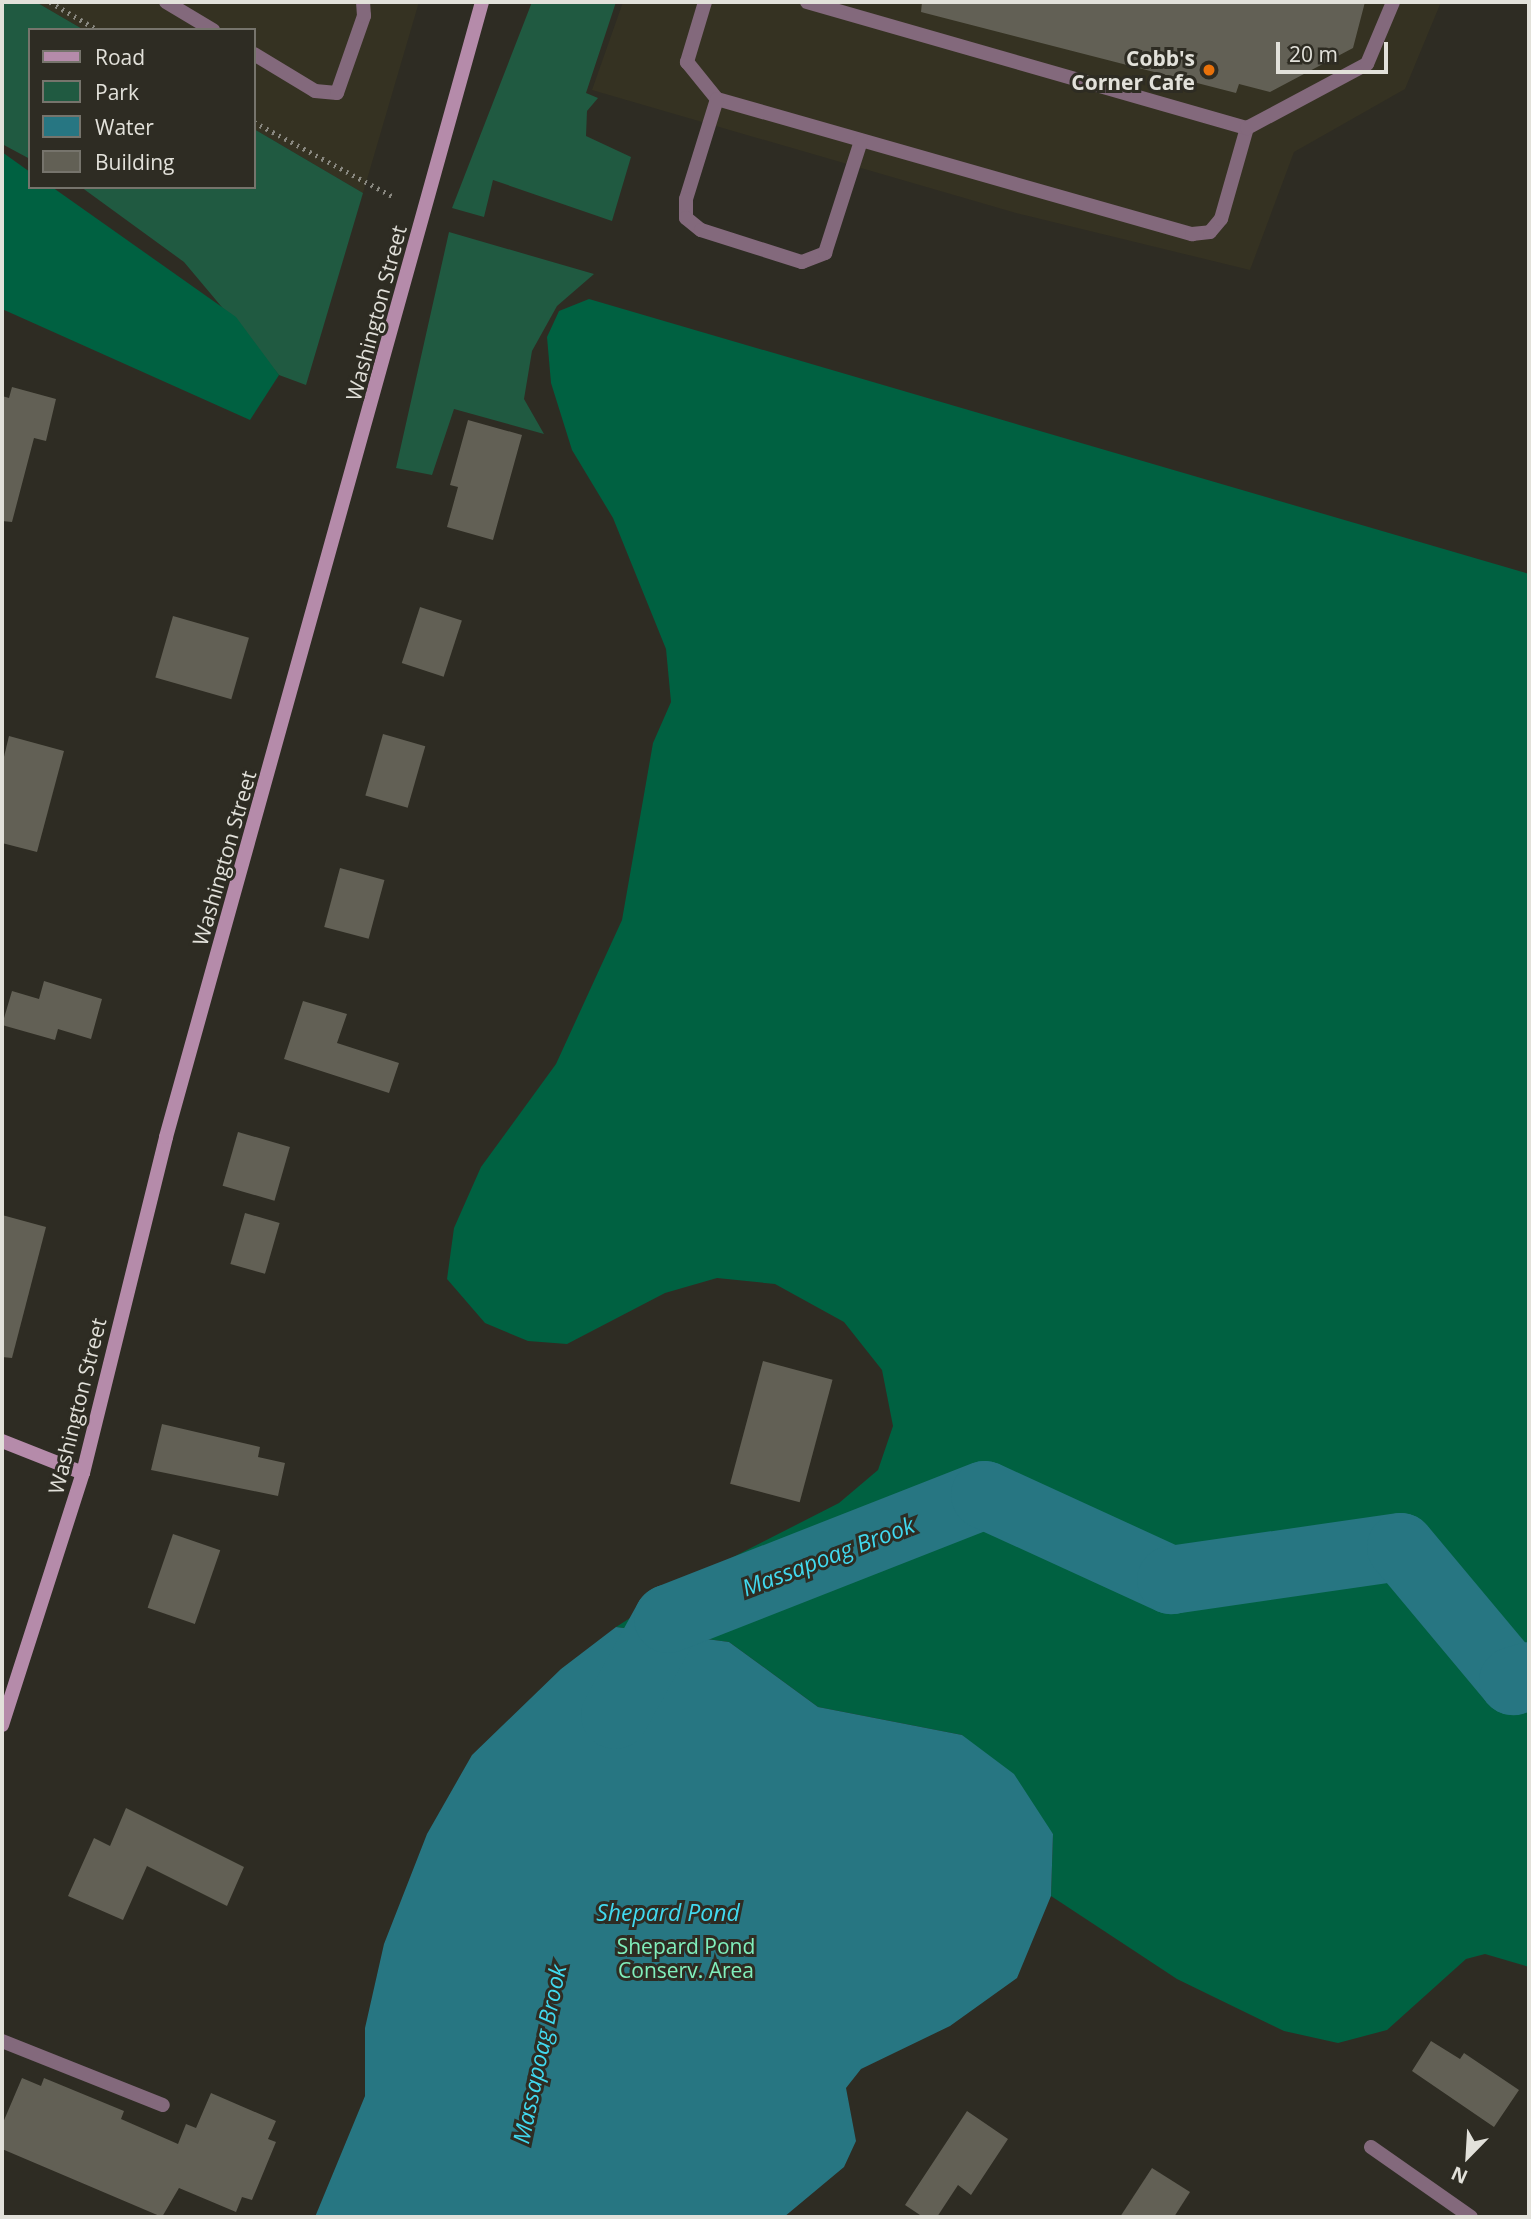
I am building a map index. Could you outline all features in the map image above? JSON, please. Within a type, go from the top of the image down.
[{"type":"main road","name":"Washington Street","points":[[2,1725],[83,1473],[169,1125],[482,2]]},
{"type":"main road","points":[[2,1441],[83,1473]]},
{"type":"street","points":[[166,2],[210,28]]},
{"type":"street","points":[[256,55],[316,91],[337,93],[364,16],[363,2]]},
{"type":"street","points":[[705,2],[687,61],[717,99],[1201,235],[1221,219],[1247,128]]},
{"type":"street","points":[[807,2],[1247,128],[1367,64],[1393,2]]},
{"type":"street","points":[[717,99],[686,199],[686,218],[701,230],[802,262],[825,253],[861,141]]},
{"type":"street","points":[[2,2041],[163,2105]]},
{"type":"street","points":[[1371,2147],[1472,2217]]},
{"type":"path","points":[[50,2],[95,28]]},
{"type":"path","points":[[256,123],[392,196]]},
{"type":"shaded area","points":[[36,2],[419,2],[363,193],[256,130],[256,28],[81,28]]},
{"type":"shaded area","points":[[623,2],[1441,2],[1405,89],[1294,152],[1250,270],[1016,213],[592,90]]},
{"type":"green space","points":[[2,2],[36,2],[81,28],[28,28],[28,158],[2,144]]},
{"type":"green space","points":[[532,2],[616,2],[586,93],[598,98],[587,111],[586,136],[631,157],[612,221],[493,180],[484,217],[452,208]]},
{"type":"green space","points":[[256,130],[363,193],[306,385],[279,375],[184,262],[84,189],[256,189]]},
{"type":"green space","points":[[2,152],[28,171],[28,189],[55,189],[236,317],[279,375],[250,420],[2,309]]},
{"type":"green space","points":[[449,232],[594,274],[557,306],[532,351],[524,399],[544,434],[454,409],[432,475],[396,468]]},
{"type":"green space","points":[[589,299],[1529,574],[1529,1967],[1485,1954],[1466,1959],[1387,2030],[1338,2043],[1284,2031],[1177,1979],[1051,1896],[1053,1834],[962,1735],[818,1707],[729,1642],[616,1627],[696,1576],[839,1503],[878,1470],[893,1426],[882,1370],[844,1322],[775,1284],[717,1278],[665,1293],[567,1344],[528,1341],[485,1323],[447,1279],[454,1228],[481,1167],[556,1064],[622,920],[653,743],[671,702],[666,649],[613,518],[572,450],[551,383],[547,337],[559,311]]},
{"type":"water","name":"Shepard Pond","points":[[616,1627],[729,1642],[818,1707],[962,1735],[1014,1774],[1053,1834],[1051,1896],[1017,1978],[950,2026],[861,2069],[846,2088],[856,2141],[844,2167],[784,2217],[315,2217],[365,2096],[365,2028],[384,1944],[427,1834],[472,1755],[561,1669]]},
{"type":"building","points":[[922,2],[1365,2],[1353,48],[1270,92],[1239,84],[1236,93],[921,12]]},
{"type":"building","points":[[12,387],[56,399],[46,441],[34,438],[12,522],[2,521],[2,396],[9,398]]},
{"type":"building","points":[[468,420],[522,435],[493,540],[447,527],[458,487],[450,485]]},
{"type":"building","points":[[420,607],[462,621],[444,677],[402,663]]},
{"type":"building","points":[[173,616],[249,638],[231,699],[155,678]]},
{"type":"building","points":[[383,734],[425,746],[408,808],[365,796]]},
{"type":"building","points":[[9,736],[64,751],[37,852],[2,843],[2,765]]},
{"type":"building","points":[[340,868],[384,880],[369,939],[324,927]]},
{"type":"building","points":[[44,981],[102,999],[91,1039],[58,1029],[55,1040],[2,1025],[12,991],[39,999]]},
{"type":"building","points":[[303,1001],[347,1014],[337,1043],[399,1063],[389,1093],[284,1059]]},
{"type":"building","points":[[238,1132],[290,1147],[274,1201],[223,1186]]},
{"type":"building","points":[[245,1213],[280,1223],[265,1274],[230,1264]]},
{"type":"building","points":[[2,1215],[46,1227],[12,1358],[2,1357]]},
{"type":"building","points":[[763,1361],[833,1380],[800,1502],[730,1484]]},
{"type":"building","points":[[162,1424],[260,1447],[258,1457],[285,1463],[278,1496],[151,1470]]},
{"type":"building","points":[[173,1534],[220,1550],[195,1624],[148,1608]]},
{"type":"building","points":[[126,1808],[244,1867],[227,1906],[147,1866],[123,1920],[68,1896],[94,1838],[110,1846]]},
{"type":"building","points":[[1431,2041],[1460,2059],[1464,2053],[1519,2090],[1494,2127],[1412,2071]]},
{"type":"building","points":[[22,2078],[41,2086],[44,2078],[124,2111],[121,2119],[178,2144],[186,2124],[196,2128],[211,2093],[276,2121],[268,2139],[276,2142],[252,2200],[242,2197],[236,2212],[179,2188],[162,2217],[2,2149],[2,2125]]},
{"type":"building","points":[[967,2111],[1008,2139],[971,2195],[958,2185],[937,2217],[923,2217],[905,2205]]},
{"type":"building","points":[[1152,2168],[1190,2192],[1174,2217],[1120,2217]]},
{"type":"waterway","name":"Massapoag Brook","points":[[615,1715],[668,1619],[985,1495],[1171,1580],[1401,1547],[1513,1681],[1529,1676]]},
{"type":"place","name":"Cobb's Corner Cafe","points":[[1209,70]]},
{"type":"park label","name":"Shepard Pond Conserv. Area","points":[[686,1958]]}]
